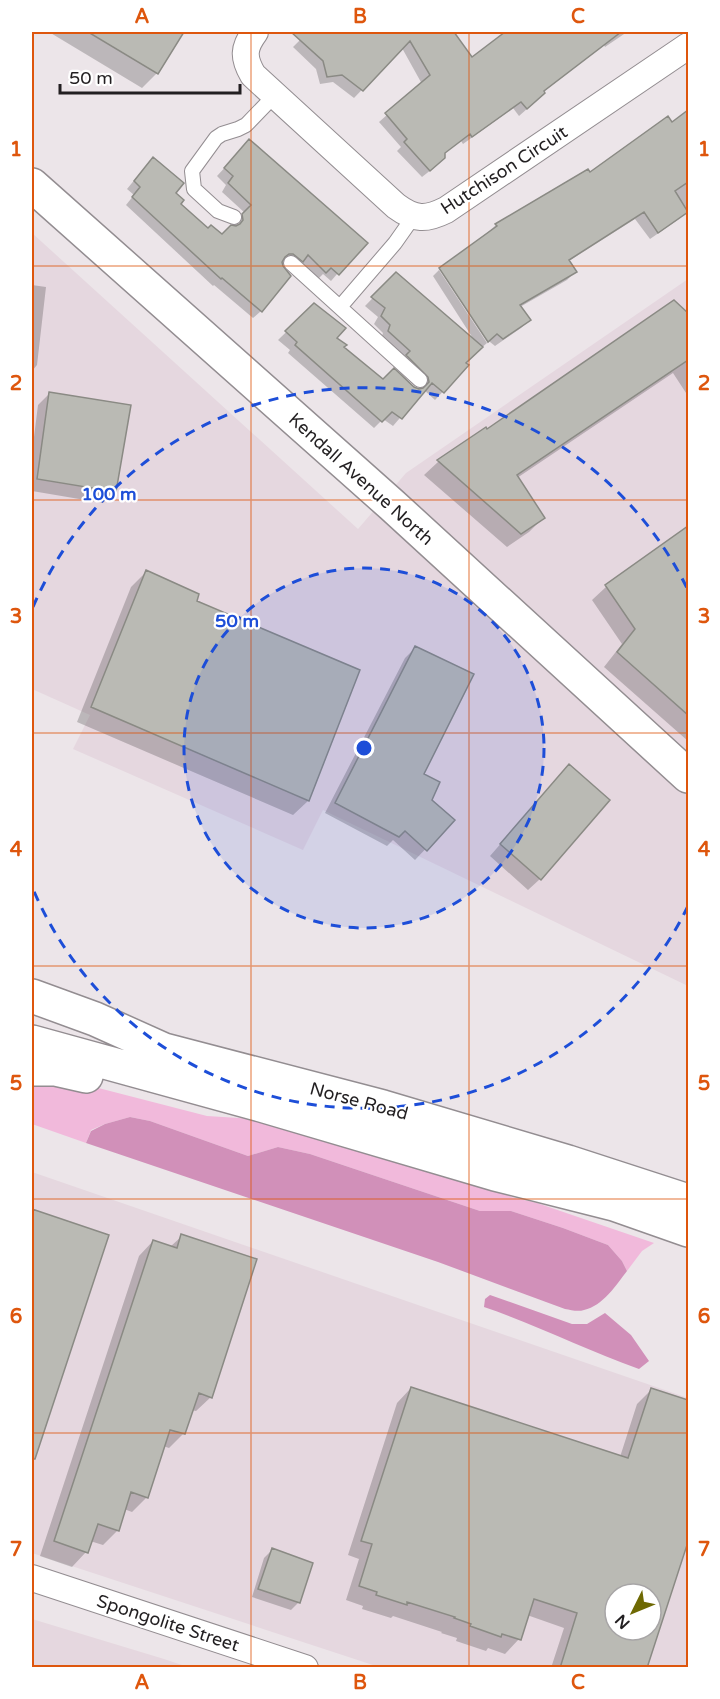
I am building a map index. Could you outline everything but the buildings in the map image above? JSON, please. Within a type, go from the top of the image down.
[{"type":"main road","name":"Kendall Avenue North","points":[[32,185],[400,513],[688,776]]},
{"type":"main road","name":"Norse Road","points":[[32,996],[95,1019],[164,1050],[394,1110],[688,1201]]},
{"type":"main road","points":[[32,1013],[164,1050]]},
{"type":"main road","name":"Norse Road","points":[[32,1042],[261,1105],[495,1174],[614,1204],[688,1230]]},
{"type":"main road","points":[[32,1069],[50,1068],[72,1072],[198,1106],[261,1105]]},
{"type":"street","points":[[255,32],[248,45],[245,61],[253,75],[396,206],[414,216]]},
{"type":"street","name":"Hutchison Circuit","points":[[414,216],[429,218],[446,210],[688,46]]},
{"type":"street","name":"Spongolite Street","points":[[32,1578],[305,1668]]},
{"type":"lane","points":[[234,217],[218,211],[196,190],[192,183],[192,171],[216,138],[246,125],[275,95]]},
{"type":"lane","points":[[340,307],[399,238],[414,216]]},
{"type":"lane","points":[[291,263],[420,380]]},
{"type":"shaded area","points":[[32,233],[358,529],[406,473],[688,279],[688,986],[323,810],[303,850],[73,749],[90,715],[32,689]]},
{"type":"shaded area","points":[[32,1079],[79,1083],[207,1116],[255,1119],[508,1193],[511,1197],[537,1203],[654,1243],[642,1251],[627,1271],[622,1261],[608,1245],[511,1211],[480,1211],[310,1154],[278,1147],[248,1156],[150,1121],[130,1117],[91,1130],[86,1143],[32,1124]]},
{"type":"shaded area","points":[[130,1117],[150,1121],[248,1156],[278,1147],[310,1154],[480,1211],[511,1211],[608,1245],[622,1261],[627,1271],[608,1294],[591,1308],[582,1311],[565,1309],[438,1262],[86,1143],[91,1131],[105,1124]]},
{"type":"shaded area","points":[[32,1172],[688,1398],[688,1667],[379,1667],[32,1553]]},
{"type":"shaded area","points":[[490,1295],[572,1324],[587,1324],[605,1313],[631,1335],[649,1361],[639,1369],[484,1307],[485,1299]]},
{"type":"shaded area","points":[[32,1619],[164,1659],[188,1667],[32,1667]]}]
